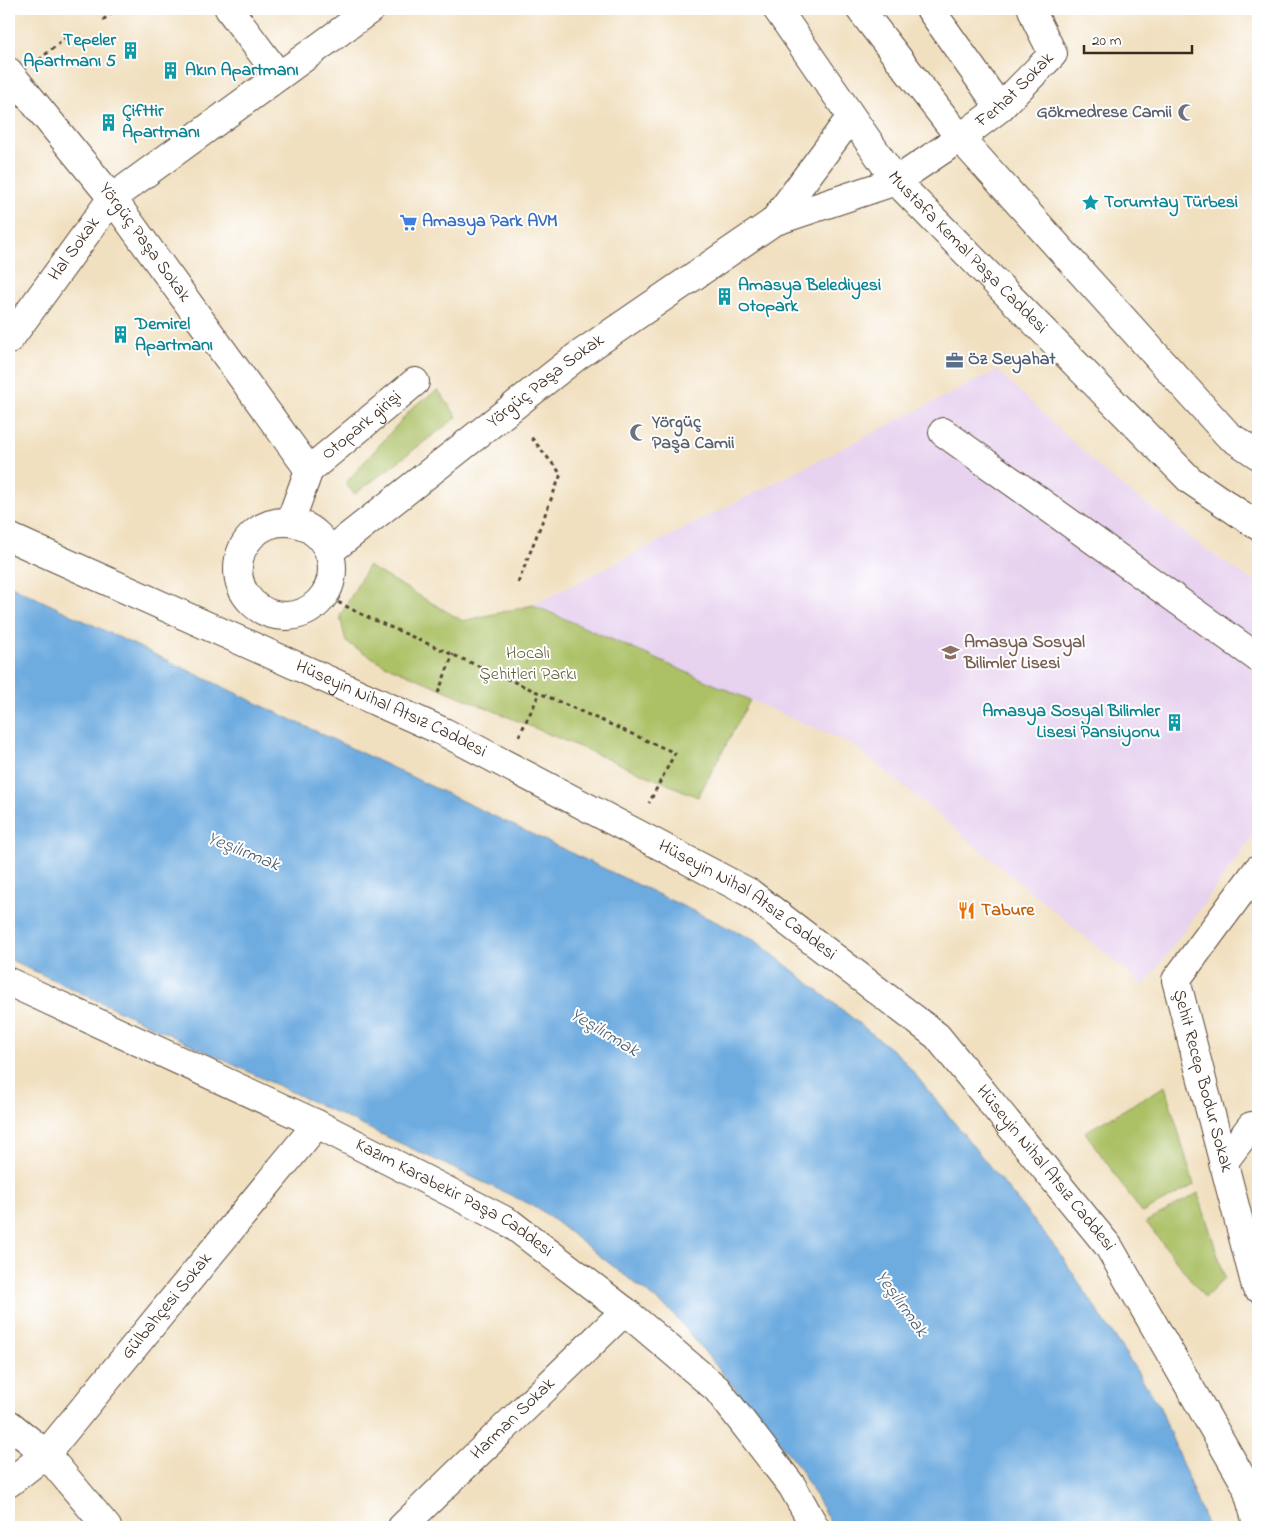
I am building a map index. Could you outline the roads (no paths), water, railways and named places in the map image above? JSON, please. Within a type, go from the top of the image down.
[{"type":"street","points":[[230,9],[279,76]]},
{"type":"street","name":"Hal Sokak","points":[[9,340],[112,198],[371,9]]},
{"type":"street","name":"Mustafa Kemal Paşa Caddesi","points":[[777,9],[896,181],[1190,480],[1258,526]]},
{"type":"street","points":[[860,9],[960,138],[1228,435],[1258,455]]},
{"type":"street","points":[[930,9],[1000,108]]},
{"type":"street","name":"Ferhat Sokak","points":[[772,222],[896,181],[960,138],[1000,108],[1053,54],[1032,9]]},
{"type":"street","name":"Yörgüç Paşa Sokak","points":[[11,79],[112,198],[309,470]]},
{"type":"street","points":[[772,222],[851,117]]},
{"type":"street","name":"Yörgüç Paşa Sokak","points":[[329,552],[576,357],[772,222]]},
{"type":"street","name":"Otopark girişi","points":[[309,470],[415,382]]},
{"type":"street","points":[[943,432],[1258,658]]},
{"type":"street","points":[[290,522],[309,470]]},
{"type":"street","points":[[275,522],[290,522],[305,526],[318,535],[329,552],[332,562],[332,578],[324,595],[317,604],[304,613],[288,616],[272,615],[258,608],[246,597],[240,583],[238,567],[240,551],[248,538],[260,528],[275,522]]},
{"type":"street","name":"Hüseyin Nihal Atsız Caddesi","points":[[9,537],[426,724],[750,894],[937,1036],[1109,1247],[1252,1474],[1258,1527]]},
{"type":"street","points":[[248,645],[262,610]]},
{"type":"street","name":"Şehit Recep Bodur Sokak","points":[[1257,1291],[1176,980],[1258,869]]},
{"type":"street","name":"Kazım Karabekir Paşa Caddesi","points":[[9,982],[317,1124],[510,1223],[625,1311],[717,1389],[792,1486],[815,1527]]},
{"type":"street","name":"Gülbahçesi Sokak","points":[[9,1483],[46,1454],[317,1124]]},
{"type":"street","points":[[1223,1163],[1251,1126]]},
{"type":"street","name":"Harman Sokak","points":[[402,1527],[625,1311]]},
{"type":"street","points":[[9,1424],[46,1454],[107,1527]]},
{"type":"water","name":"Yeşilırmak","points":[[9,585],[756,941],[901,1057],[1059,1252],[1159,1405],[1207,1527],[833,1527],[797,1464],[672,1312],[538,1208],[9,959]]},
{"type":"place","name":"Tepeler Apartmanı 5","points":[[130,51]]},
{"type":"place","name":"Akın Apartmanı","points":[[171,71]]},
{"type":"place","name":"Gökmedrese Camii","points":[[1186,113]]},
{"type":"place","name":"Çifttir Apartmanı","points":[[108,122]]},
{"type":"place","name":"Torumtay Türbesi","points":[[1090,203]]},
{"type":"place","name":"Amasya Park AVM","points":[[408,222]]},
{"type":"place","name":"Amasya Belediyesi Otopark","points":[[724,296]]},
{"type":"place","name":"Demirel Apartmanı","points":[[121,335]]},
{"type":"place","name":"Öz Seyahat","points":[[954,360]]},
{"type":"place","name":"Yörgüç Paşa Camii","points":[[638,433]]},
{"type":"place","name":"Amasya Sosyal Bilimler Lisesi","points":[[950,653]]},
{"type":"place","name":"Amasya Sosyal Bilimler Lisesi Pansiyonu","points":[[1174,722]]},
{"type":"place","name":"Tabure","points":[[967,911]]},
{"type":"park label","name":"Hocalı Şehitleri Parkı","points":[[528,664]]}]
